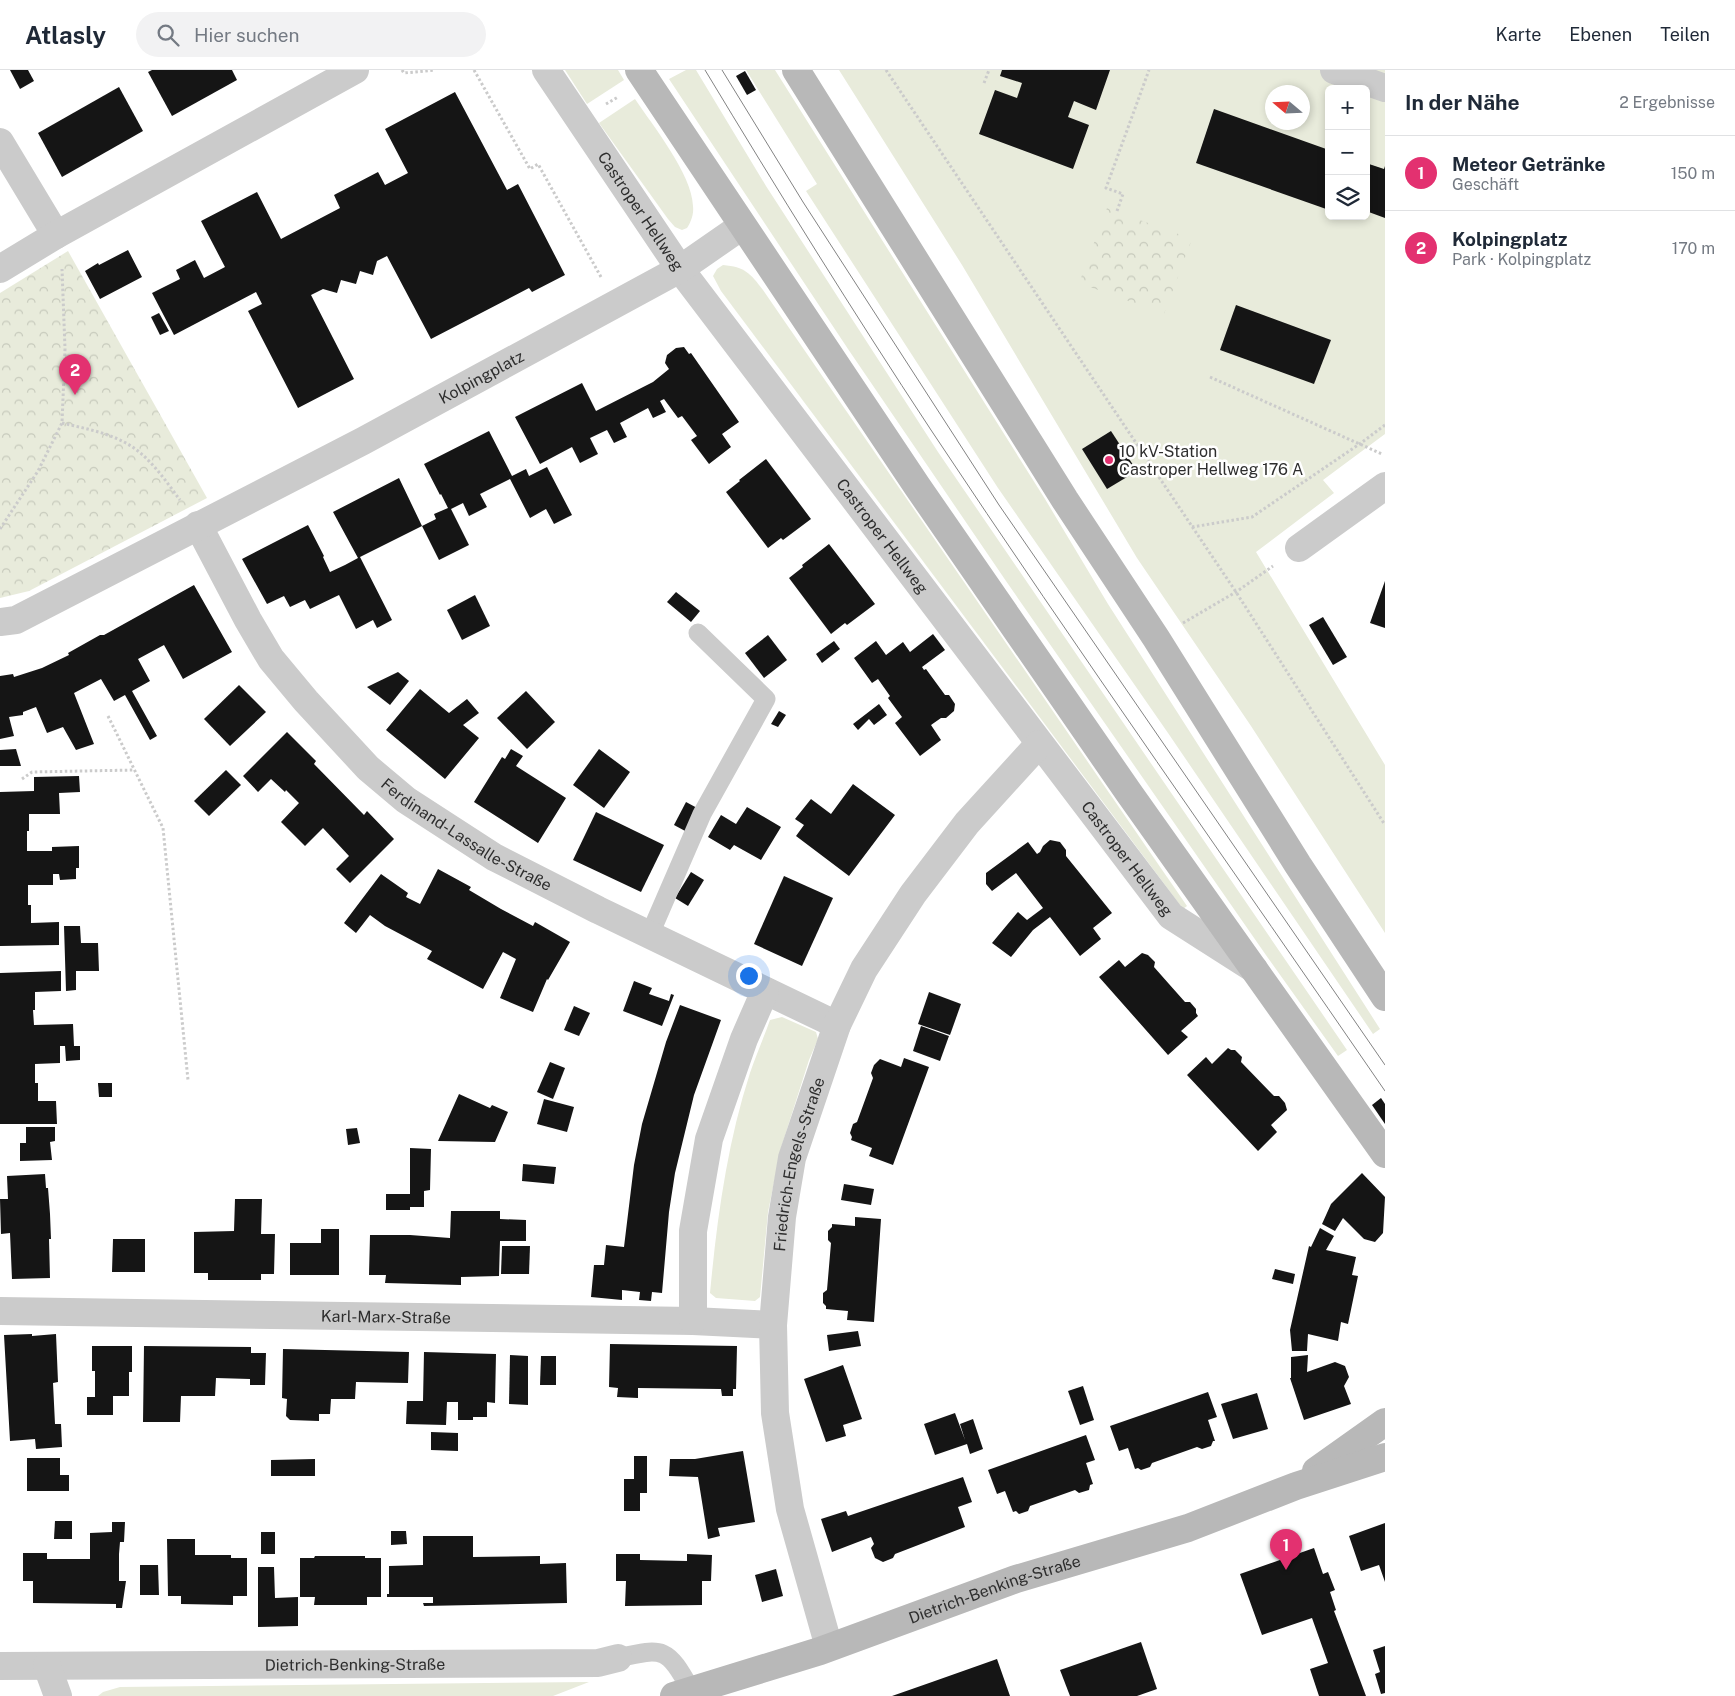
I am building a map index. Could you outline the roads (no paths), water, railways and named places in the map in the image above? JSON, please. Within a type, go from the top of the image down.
[{"type":"main road","points":[[796,70],[1065,500],[1156,638],[1298,865],[1385,997]]},
{"type":"main road","name":"Castroper Hellweg","points":[[642,74],[922,494],[1124,785],[1385,1154]]},
{"type":"main road","name":"Dietrich-Benking-Straße","points":[[1296,1486],[1385,1422]]},
{"type":"main road","name":"Dietrich-Benking-Straße","points":[[682,1693],[829,1647],[1016,1579],[1188,1528],[1296,1486],[1384,1457]]},
{"type":"street","points":[[0,269],[56,235],[355,70]]},
{"type":"street","name":"Castroper Hellweg","points":[[546,70],[680,269],[1171,916],[1254,969]]},
{"type":"street","points":[[1334,70],[1385,88]]},
{"type":"street","points":[[0,142],[56,235]]},
{"type":"street","name":"Kolpingplatz","points":[[0,622],[16,620],[363,441],[680,269],[742,226]]},
{"type":"street","points":[[1299,548],[1385,486]]},
{"type":"street","name":"Ferdinand-Lassalle-Straße","points":[[198,525],[248,620],[272,659],[306,701],[368,768],[406,800],[494,857],[598,910],[837,1024]]},
{"type":"street","name":"Friedrich-Engels-Straße","points":[[829,1647],[790,1509],[775,1413],[773,1325],[782,1217],[792,1158],[837,1024],[864,968],[913,894],[967,823],[1039,744]]},
{"type":"street","points":[[693,1321],[693,1231],[709,1139],[744,1039],[765,991]]},
{"type":"street","name":"Karl-Marx-Straße","points":[[0,1311],[693,1321],[773,1325]]},
{"type":"street","name":"Dietrich-Benking-Straße","points":[[0,1666],[598,1662],[618,1658]]},
{"type":"street","points":[[47,1666],[58,1696]]},
{"type":"lane","points":[[650,934],[702,814],[766,699],[698,633]]},
{"type":"lane","name":"Dietrich-Benking-Straße","points":[[618,1658],[645,1652],[664,1654],[676,1665],[682,1693]]},
{"type":"tram line","points":[[705,70],[816,251],[931,430],[1100,679],[1385,1091]]},
{"type":"tram line","points":[[722,70],[803,202],[999,505],[1385,1065]]},
{"type":"place","name":"Kolpingplatz","points":[[75,395]]},
{"type":"place","name":"10 kV-Station Castroper Hellweg 176 A","points":[[1109,460]]},
{"type":"place","name":"Meteor Getränke","points":[[1286,1570]]}]
